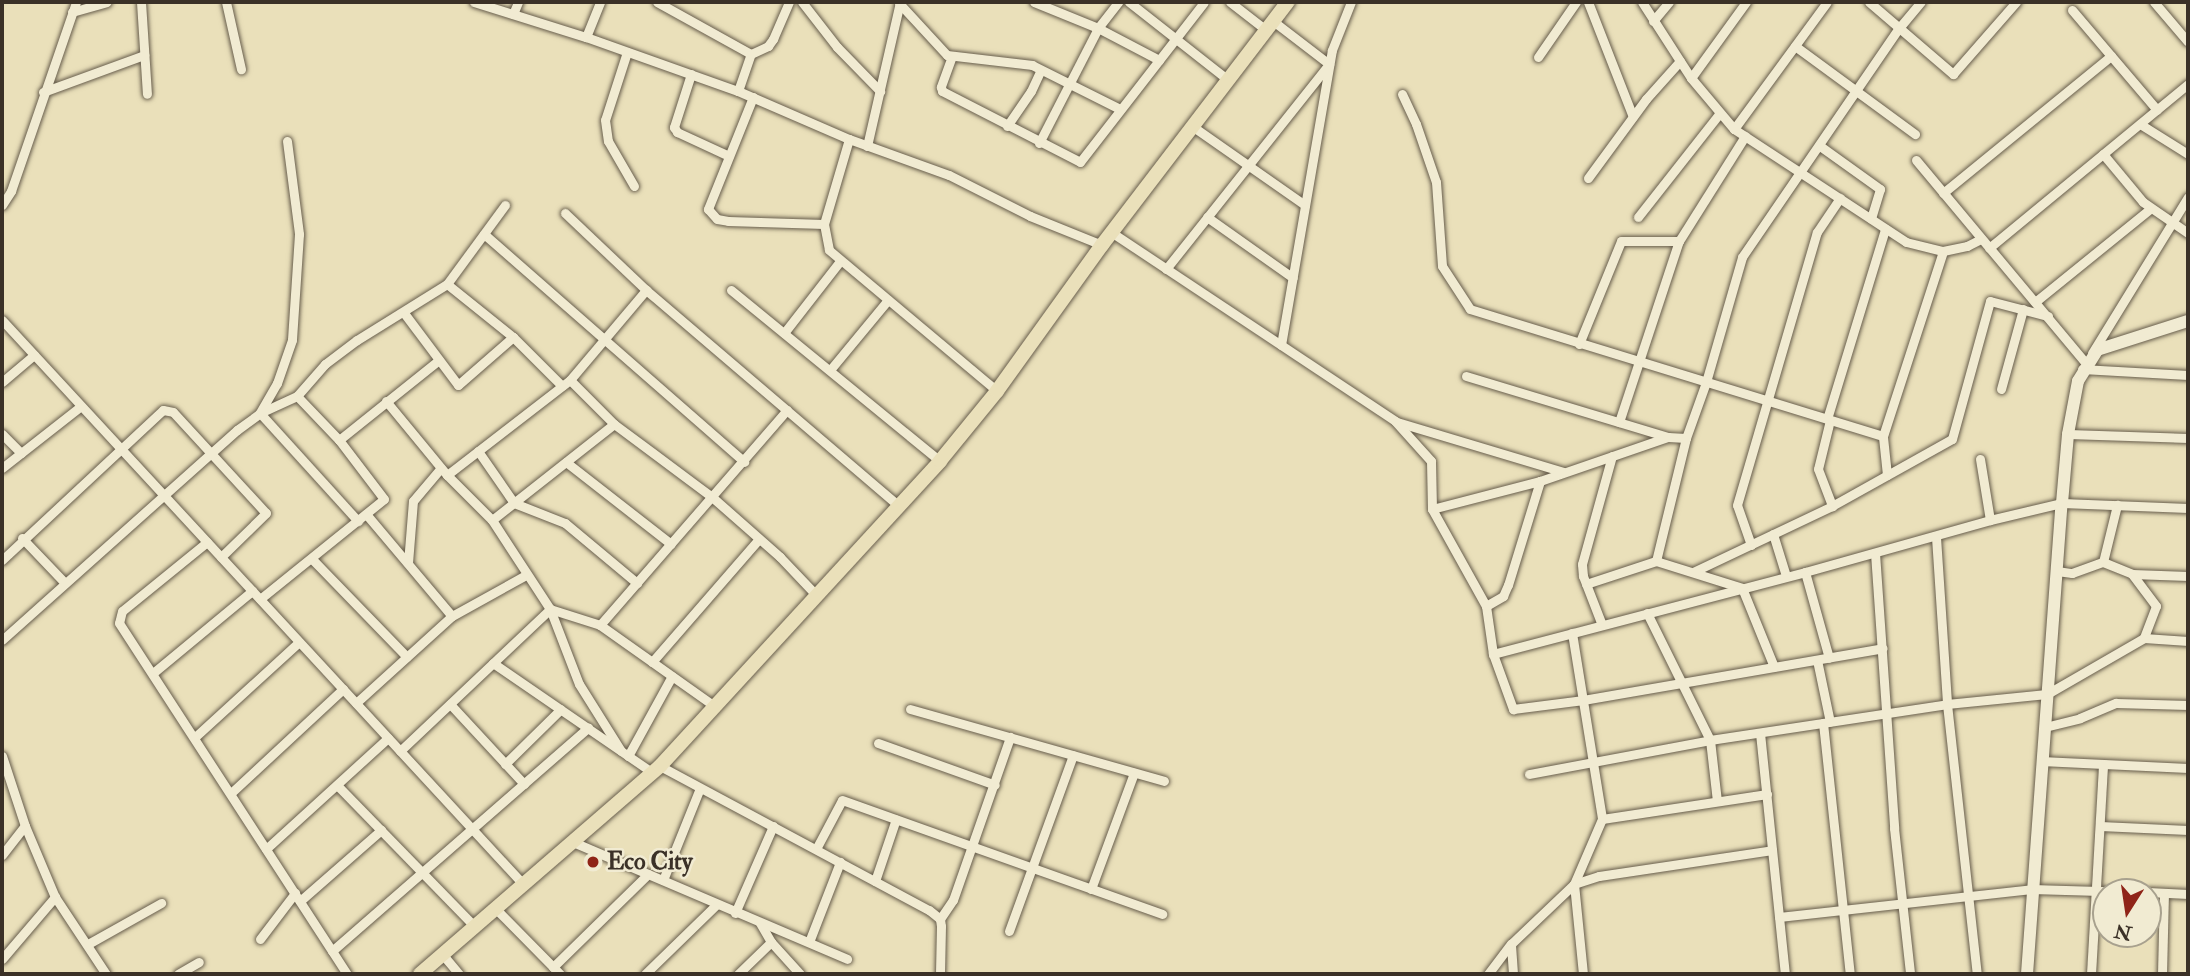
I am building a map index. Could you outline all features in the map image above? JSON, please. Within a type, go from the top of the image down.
[{"type":"main road","points":[[420,974],[656,769],[940,461],[997,391],[1111,232],[1288,2]]},
{"type":"street","points":[[2,205],[11,191],[76,2]]},
{"type":"street","points":[[72,12],[107,2]]},
{"type":"street","points":[[141,2],[146,93]]},
{"type":"street","points":[[226,2],[241,69]]},
{"type":"street","points":[[474,2],[586,37],[738,91],[849,139],[949,175],[1030,216],[1102,245]]},
{"type":"street","points":[[513,15],[518,2]]},
{"type":"street","points":[[586,37],[600,2]]},
{"type":"street","points":[[657,2],[751,54]]},
{"type":"street","points":[[738,91],[751,54],[768,46],[789,2]]},
{"type":"street","points":[[802,2],[836,47],[880,91]]},
{"type":"street","points":[[1034,2],[1098,28],[1158,61]]},
{"type":"street","points":[[1040,143],[1098,28],[1118,2]]},
{"type":"street","points":[[1129,2],[1227,79]]},
{"type":"street","points":[[952,57],[942,91],[1080,162],[1204,2]]},
{"type":"street","points":[[1230,2],[1329,64]]},
{"type":"street","points":[[1281,345],[1329,64],[1337,32],[1352,2]]},
{"type":"street","points":[[1538,57],[1576,2]]},
{"type":"street","points":[[1588,2],[1633,117]]},
{"type":"street","points":[[1642,2],[1691,78],[1734,130],[1906,242],[1942,251],[1967,246],[1981,239]]},
{"type":"street","points":[[1653,21],[1668,2]]},
{"type":"street","points":[[1691,78],[1746,2]]},
{"type":"street","points":[[1734,130],[1827,2]]},
{"type":"street","points":[[1869,2],[1953,74],[2016,2]]},
{"type":"street","points":[[1656,561],[1686,438],[1706,382],[1742,257],[1899,27],[1921,2]]},
{"type":"street","points":[[2154,2],[2188,42]]},
{"type":"street","points":[[867,146],[900,3]]},
{"type":"street","points":[[900,3],[939,49],[952,57],[1018,61],[1120,109]]},
{"type":"street","points":[[2073,10],[2157,110]]},
{"type":"street","points":[[1795,46],[1915,134]]},
{"type":"street","points":[[627,52],[605,120],[608,141],[634,186]]},
{"type":"street","points":[[43,92],[144,55]]},
{"type":"street","points":[[1943,193],[2111,56]]},
{"type":"street","points":[[1588,178],[1633,117],[1680,61]]},
{"type":"street","points":[[1166,269],[1329,64]]},
{"type":"street","points":[[1007,126],[1031,91],[1041,70]]},
{"type":"street","points":[[691,74],[674,127],[677,132],[729,156]]},
{"type":"street","points":[[1989,248],[2188,84]]},
{"type":"street","points":[[1402,94],[1424,144],[1436,182],[1441,215],[1442,267],[1470,309],[1883,436]]},
{"type":"street","points":[[753,97],[708,209],[717,219],[824,224]]},
{"type":"street","points":[[1638,217],[1719,114]]},
{"type":"street","points":[[2140,124],[2188,154]]},
{"type":"street","points":[[1192,126],[1305,205]]},
{"type":"street","points":[[1619,422],[1679,241],[1745,136]]},
{"type":"street","points":[[849,139],[824,224],[829,250],[997,391]]},
{"type":"street","points":[[260,413],[277,383],[292,340],[299,234],[287,141]]},
{"type":"street","points":[[1820,146],[1880,189],[1871,219]]},
{"type":"street","points":[[2104,154],[2151,208],[2188,233]]},
{"type":"street","points":[[1916,160],[2086,363],[2188,375]]},
{"type":"street","points":[[2027,974],[2031,889],[2068,434],[2086,363],[2188,197]]},
{"type":"street","points":[[1751,544],[1737,505],[1816,232],[1840,198]]},
{"type":"street","points":[[2,640],[209,455],[260,413],[297,396],[325,364],[357,340],[447,284],[505,205]]},
{"type":"street","points":[[2035,302],[2151,208]]},
{"type":"street","points":[[565,214],[646,290],[899,506]]},
{"type":"street","points":[[1207,217],[1293,278]]},
{"type":"street","points":[[1832,506],[1818,469],[1828,419],[1885,229]]},
{"type":"street","points":[[1111,232],[1395,421],[1431,461],[1432,509],[1486,606],[1493,654],[1513,709],[1583,701],[1883,648]]},
{"type":"street","points":[[484,234],[744,462]]},
{"type":"street","points":[[1579,344],[1621,241],[1679,241]]},
{"type":"street","points":[[1887,475],[1883,436],[1942,251]]},
{"type":"street","points":[[784,333],[840,261]]},
{"type":"street","points":[[447,284],[614,424],[712,497],[759,538],[817,596]]},
{"type":"street","points":[[408,564],[413,501],[444,471],[478,451],[566,383],[646,290]]},
{"type":"street","points":[[731,290],[940,461]]},
{"type":"street","points":[[830,370],[888,300]]},
{"type":"street","points":[[1693,572],[1832,506],[1952,439],[1990,301],[2048,316]]},
{"type":"street","points":[[2001,389],[2023,309]]},
{"type":"street","points":[[404,313],[458,385],[513,337]]},
{"type":"street","points":[[2,320],[524,885]]},
{"type":"street","points":[[2086,363],[2109,344],[2188,321]]},
{"type":"street","points":[[2,382],[34,355]]},
{"type":"street","points":[[339,440],[439,360]]},
{"type":"street","points":[[1466,376],[1668,437],[1686,438]]},
{"type":"street","points":[[260,599],[384,499],[339,440],[297,396]]},
{"type":"street","points":[[386,401],[444,471],[492,520],[550,610],[579,684],[625,753]]},
{"type":"street","points":[[2,468],[81,405]]},
{"type":"street","points":[[2,560],[22,538],[163,410],[173,412],[209,455],[266,513],[221,557]]},
{"type":"street","points":[[600,625],[787,410]]},
{"type":"street","points":[[260,413],[358,521]]},
{"type":"street","points":[[1395,421],[1565,472]]},
{"type":"street","points":[[492,520],[614,424]]},
{"type":"street","points":[[2,434],[21,453]]},
{"type":"street","points":[[2068,434],[2188,438]]},
{"type":"street","points":[[1432,509],[1540,481],[1668,437]]},
{"type":"street","points":[[478,451],[514,503],[565,523],[637,583]]},
{"type":"street","points":[[1602,625],[1583,576],[1584,557],[1612,456]]},
{"type":"street","points":[[1980,459],[1990,520]]},
{"type":"street","points":[[566,462],[671,544]]},
{"type":"street","points":[[1486,606],[1503,596],[1508,585],[1540,481]]},
{"type":"street","points":[[1493,654],[2062,503],[2188,508]]},
{"type":"street","points":[[2103,562],[2117,505]]},
{"type":"street","points":[[366,514],[452,616]]},
{"type":"street","points":[[1773,534],[1786,576]]},
{"type":"street","points":[[1936,537],[1947,704],[1966,895],[1977,974]]},
{"type":"street","points":[[22,538],[65,583]]},
{"type":"street","points":[[652,662],[759,538]]},
{"type":"street","points":[[207,542],[122,611],[119,623],[347,974]]},
{"type":"street","points":[[1875,553],[1901,903],[1910,974]]},
{"type":"street","points":[[312,559],[407,657]]},
{"type":"street","points":[[1586,584],[1656,561],[1742,588],[1774,667]]},
{"type":"street","points":[[2057,571],[2072,573],[2103,562],[2132,574],[2188,576]]},
{"type":"street","points":[[1805,572],[1829,657]]},
{"type":"street","points":[[2132,574],[2156,606],[2144,638]]},
{"type":"street","points":[[355,703],[452,616],[526,575]]},
{"type":"street","points":[[153,673],[252,591]]},
{"type":"street","points":[[550,610],[600,625],[716,707]]},
{"type":"street","points":[[400,751],[550,610]]},
{"type":"street","points":[[1647,613],[1710,740],[1717,802]]},
{"type":"street","points":[[1488,974],[1511,944],[1574,884],[1602,818],[1572,633]]},
{"type":"street","points":[[1529,774],[1710,740],[1947,704],[2047,694],[2144,638],[2188,641]]},
{"type":"street","points":[[195,737],[299,642]]},
{"type":"street","points":[[1817,660],[1827,723],[1850,974]]},
{"type":"street","points":[[493,663],[625,753],[700,788],[929,910],[940,919],[943,938],[940,974]]},
{"type":"street","points":[[625,753],[672,676]]},
{"type":"street","points":[[231,793],[343,689]]},
{"type":"street","points":[[2045,727],[2080,718],[2116,703],[2188,705]]},
{"type":"street","points":[[450,704],[524,784]]},
{"type":"street","points":[[505,764],[561,709]]},
{"type":"street","points":[[910,709],[1164,781]]},
{"type":"street","points":[[332,951],[588,728]]},
{"type":"street","points":[[1760,733],[1785,974]]},
{"type":"street","points":[[940,919],[953,900],[1010,737]]},
{"type":"street","points":[[266,849],[388,738]]},
{"type":"street","points":[[878,743],[995,785]]},
{"type":"street","points":[[1009,931],[1073,755]]},
{"type":"street","points":[[2,756],[25,826],[55,897],[106,974]]},
{"type":"street","points":[[2041,761],[2188,768]]},
{"type":"street","points":[[2097,878],[2103,764]]},
{"type":"street","points":[[1091,889],[1134,773]]},
{"type":"street","points":[[337,785],[475,927]]},
{"type":"street","points":[[663,880],[700,788]]},
{"type":"street","points":[[1602,818],[1767,794]]},
{"type":"street","points":[[816,849],[842,800],[1162,914]]},
{"type":"street","points":[[875,881],[896,819]]},
{"type":"street","points":[[2,855],[25,826]]},
{"type":"street","points":[[735,913],[773,826]]},
{"type":"street","points":[[2099,826],[2188,830]]},
{"type":"street","points":[[260,939],[298,897],[381,830]]},
{"type":"street","points":[[573,842],[848,959]]},
{"type":"street","points":[[1574,884],[1599,876],[1772,850]]},
{"type":"street","points":[[809,942],[841,862]]},
{"type":"street","points":[[496,909],[556,971],[648,874]]},
{"type":"street","points":[[1574,884],[1583,974]]},
{"type":"street","points":[[1779,917],[2031,889],[2092,891]]},
{"type":"street","points":[[2162,974],[2164,893],[2188,894]]},
{"type":"street","points":[[2,959],[55,897]]},
{"type":"street","points":[[88,944],[161,903]]},
{"type":"street","points":[[645,974],[717,904]]},
{"type":"street","points":[[760,923],[771,942],[800,974]]},
{"type":"street","points":[[738,974],[771,942]]},
{"type":"street","points":[[1511,944],[1513,974]]},
{"type":"street","points":[[2091,974],[2093,948]]},
{"type":"street","points":[[443,955],[459,974]]},
{"type":"street","points":[[178,974],[200,962]]},
{"type":"place","name":"Eco City","points":[[593,862]]}]
